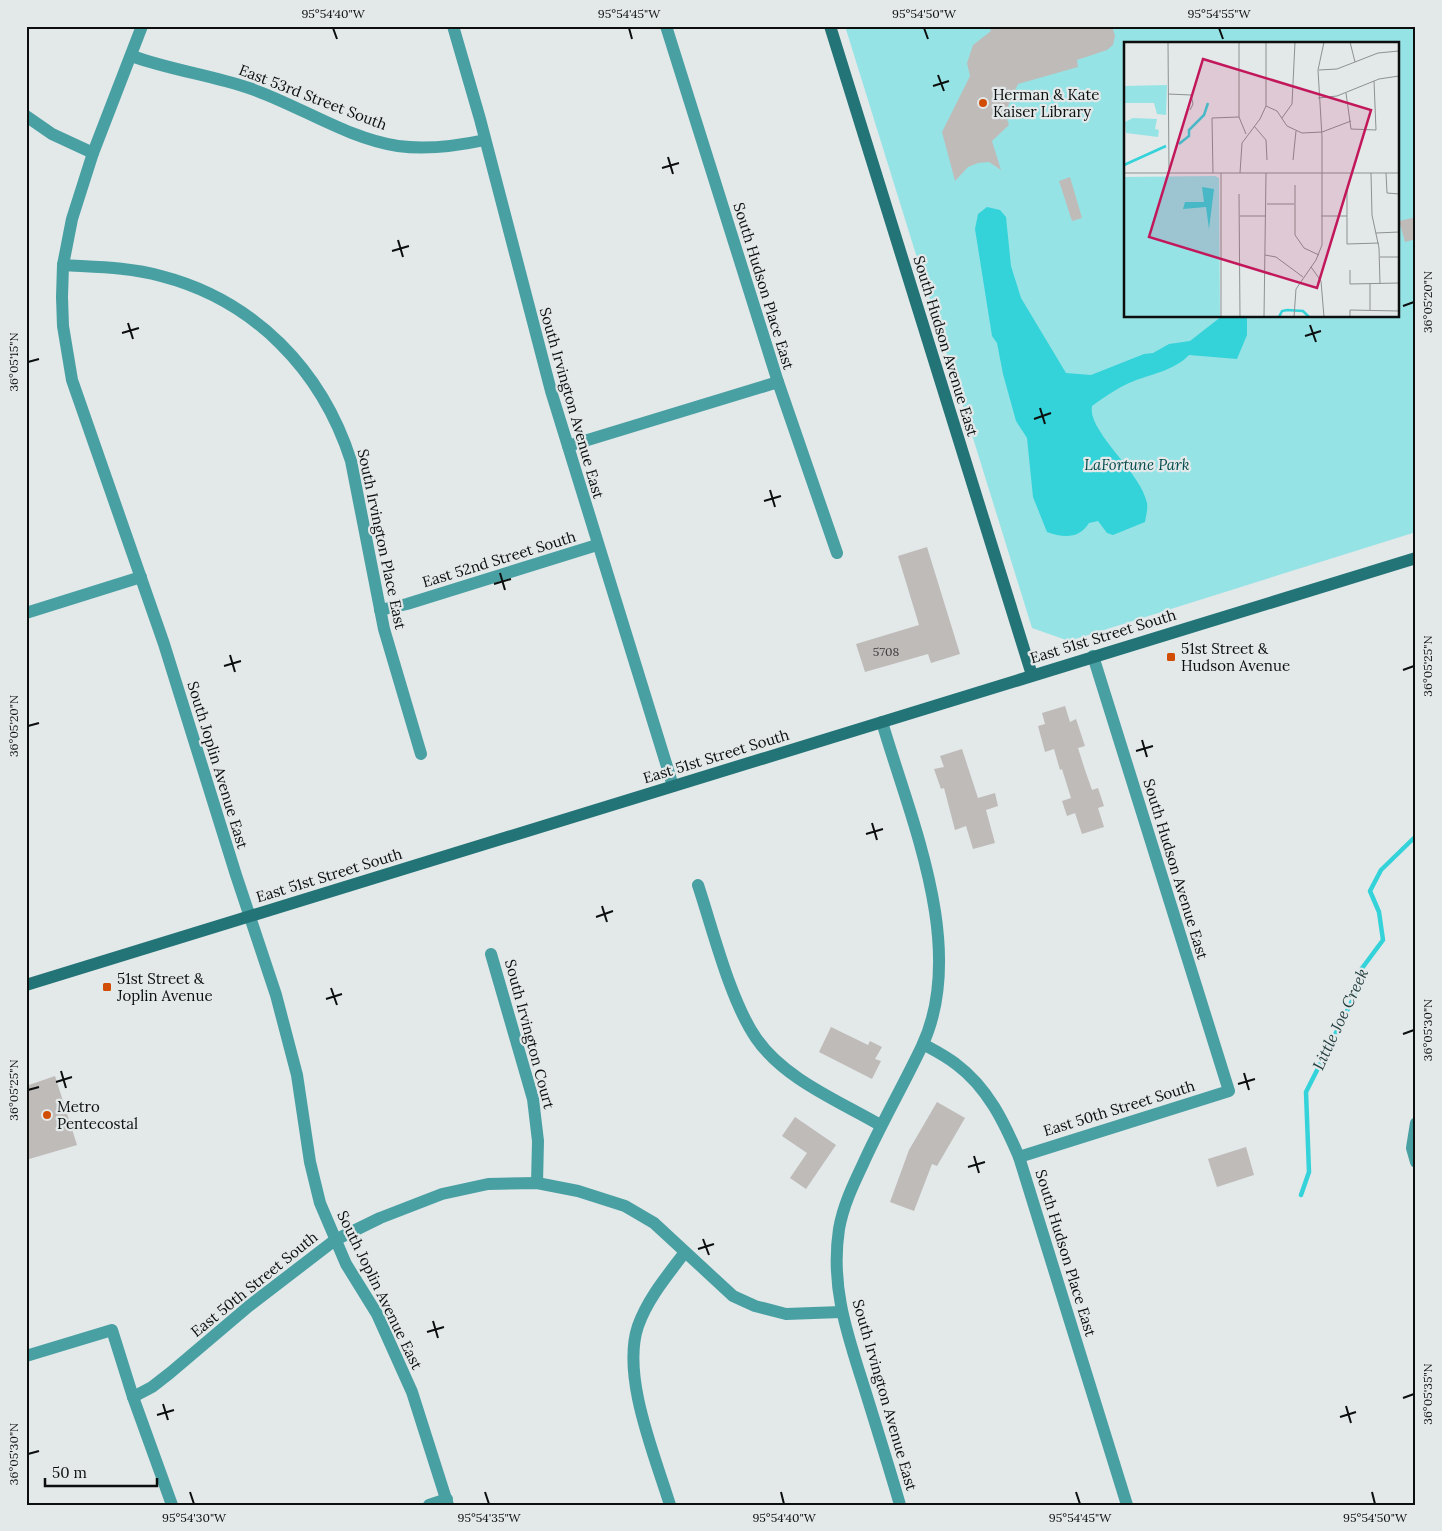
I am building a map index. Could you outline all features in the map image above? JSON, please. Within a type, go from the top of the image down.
[{"type":"main road","name":"South Hudson Avenue East","points":[[830,26],[1032,675]]},
{"type":"main road","name":"East 51st Street South","points":[[26,985],[1416,558]]},
{"type":"street","name":"South Joplin Avenue East","points":[[142,26],[132,56],[92,152],[72,219],[63,264],[63,326],[72,380],[141,577],[278,1004],[297,1075],[310,1162],[320,1203],[346,1264],[377,1314],[408,1383],[447,1502]]},
{"type":"street","name":"South Irvington Avenue East","points":[[453,26],[485,140],[530,317],[597,545],[673,786]]},
{"type":"street","name":"South Hudson Place East","points":[[666,26],[778,382],[837,553]]},
{"type":"street","name":"East 53rd Street South","points":[[132,56],[164,67],[246,87],[358,135],[397,146],[431,148],[485,140]]},
{"type":"street","points":[[26,116],[52,134],[92,152]]},
{"type":"street","name":"South Irvington Place East","points":[[63,264],[126,269],[160,275],[201,288],[252,318],[283,344],[315,384],[342,434],[355,472],[380,610],[400,687],[421,754]]},
{"type":"street","points":[[568,446],[778,382]]},
{"type":"street","name":"East 52nd Street South","points":[[380,610],[407,604],[597,545]]},
{"type":"street","points":[[26,613],[141,577]]},
{"type":"street","name":"South Hudson Avenue East","points":[[1093,656],[1229,1091]]},
{"type":"street","name":"South Irvington Avenue East","points":[[882,722],[934,900],[939,934],[939,964],[936,994],[923,1044],[880,1125],[849,1193],[839,1229],[837,1270],[841,1312],[900,1505]]},
{"type":"street","points":[[698,885],[737,1001],[756,1039],[791,1073],[880,1125]]},
{"type":"street","name":"South Irvington Court","points":[[491,954],[533,1099],[538,1141],[536,1183]]},
{"type":"street","name":"South Hudson Place East","points":[[923,1044],[957,1064],[985,1092],[1004,1123],[1019,1157],[1127,1505]]},
{"type":"street","name":"East 50th Street South","points":[[1019,1157],[1229,1091]]},
{"type":"street","points":[[1416,1123],[1412,1148],[1416,1162]]},
{"type":"street","name":"East 50th Street South","points":[[133,1397],[164,1378],[248,1306],[335,1240],[380,1218],[442,1194],[488,1184],[536,1183],[578,1191],[625,1206],[654,1223],[734,1296],[755,1306],[786,1314],[841,1312]]},
{"type":"street","points":[[670,1505],[634,1386],[633,1364],[637,1328],[648,1304],[685,1252]]},
{"type":"street","points":[[26,1356],[112,1330],[133,1397],[172,1505]]},
{"type":"street","points":[[429,1505],[447,1502]]},
{"type":"green space","name":"LaFortune Park","points":[[845,26],[1416,26],[1416,532],[1069,641],[1032,628]]},
{"type":"shaded area","points":[[987,207],[1000,210],[1006,217],[1011,266],[1021,298],[1066,373],[1091,375],[1144,354],[1153,353],[1169,344],[1190,341],[1219,318],[1247,318],[1247,335],[1237,359],[1189,355],[1169,369],[1124,385],[1092,406],[1093,416],[1098,427],[1143,491],[1147,503],[1145,522],[1113,535],[1107,533],[1098,521],[1089,523],[1081,532],[1071,536],[1047,532],[1033,497],[1027,438],[1016,421],[1003,374],[997,343],[992,336],[975,229],[978,214]]},
{"type":"building","name":"Herman & Kate Kaiser Library","points":[[989,26],[1112,26],[1115,36],[1113,45],[1107,50],[1077,60],[1078,67],[1018,84],[1005,113],[1009,125],[992,141],[1001,170],[989,162],[978,163],[968,167],[955,181],[942,132],[970,76],[967,63],[973,45],[991,31]]},
{"type":"building","points":[[1070,177],[1082,218],[1072,221],[1059,181]]},
{"type":"building","points":[[1416,217],[1416,239],[1405,242],[1400,221]]},
{"type":"building","points":[[927,547],[960,654],[931,663],[928,654],[865,672],[856,644],[919,625],[898,556]]},
{"type":"building","points":[[1065,706],[1070,722],[1076,719],[1085,746],[1078,748],[1085,770],[1092,790],[1098,788],[1104,806],[1098,808],[1104,827],[1082,834],[1075,813],[1067,816],[1062,801],[1071,798],[1062,769],[1060,770],[1054,749],[1045,752],[1038,726],[1045,724],[1042,713]]},
{"type":"building","points":[[962,749],[978,798],[995,793],[998,806],[986,810],[995,843],[973,849],[966,826],[955,830],[944,788],[941,789],[934,769],[944,767],[940,756]]},
{"type":"building","points":[[831,1027],[868,1045],[870,1041],[882,1047],[875,1059],[881,1061],[872,1079],[819,1052]]},
{"type":"building","name":"Metro Pentecostal","points":[[55,1076],[77,1145],[26,1160],[26,1086]]},
{"type":"building","points":[[937,1102],[965,1118],[937,1166],[932,1164],[914,1211],[890,1202],[909,1150]]},
{"type":"building","points":[[795,1117],[836,1145],[806,1189],[790,1178],[807,1153],[782,1136]]},
{"type":"building","points":[[1246,1147],[1254,1175],[1217,1187],[1208,1159]]},
{"type":"waterway","name":"Little Joe Creek","points":[[1301,1195],[1309,1172],[1306,1092],[1354,997],[1360,971],[1383,940],[1379,912],[1370,891],[1381,870],[1416,836]]},
{"type":"place","name":"Herman & Kate Kaiser Library","points":[[983,103]]},
{"type":"place","name":"51st Street & Hudson Avenue","points":[[1171,657]]},
{"type":"place","name":"51st Street & Joplin Avenue","points":[[107,987]]},
{"type":"place","name":"Metro Pentecostal","points":[[47,1115]]}]
